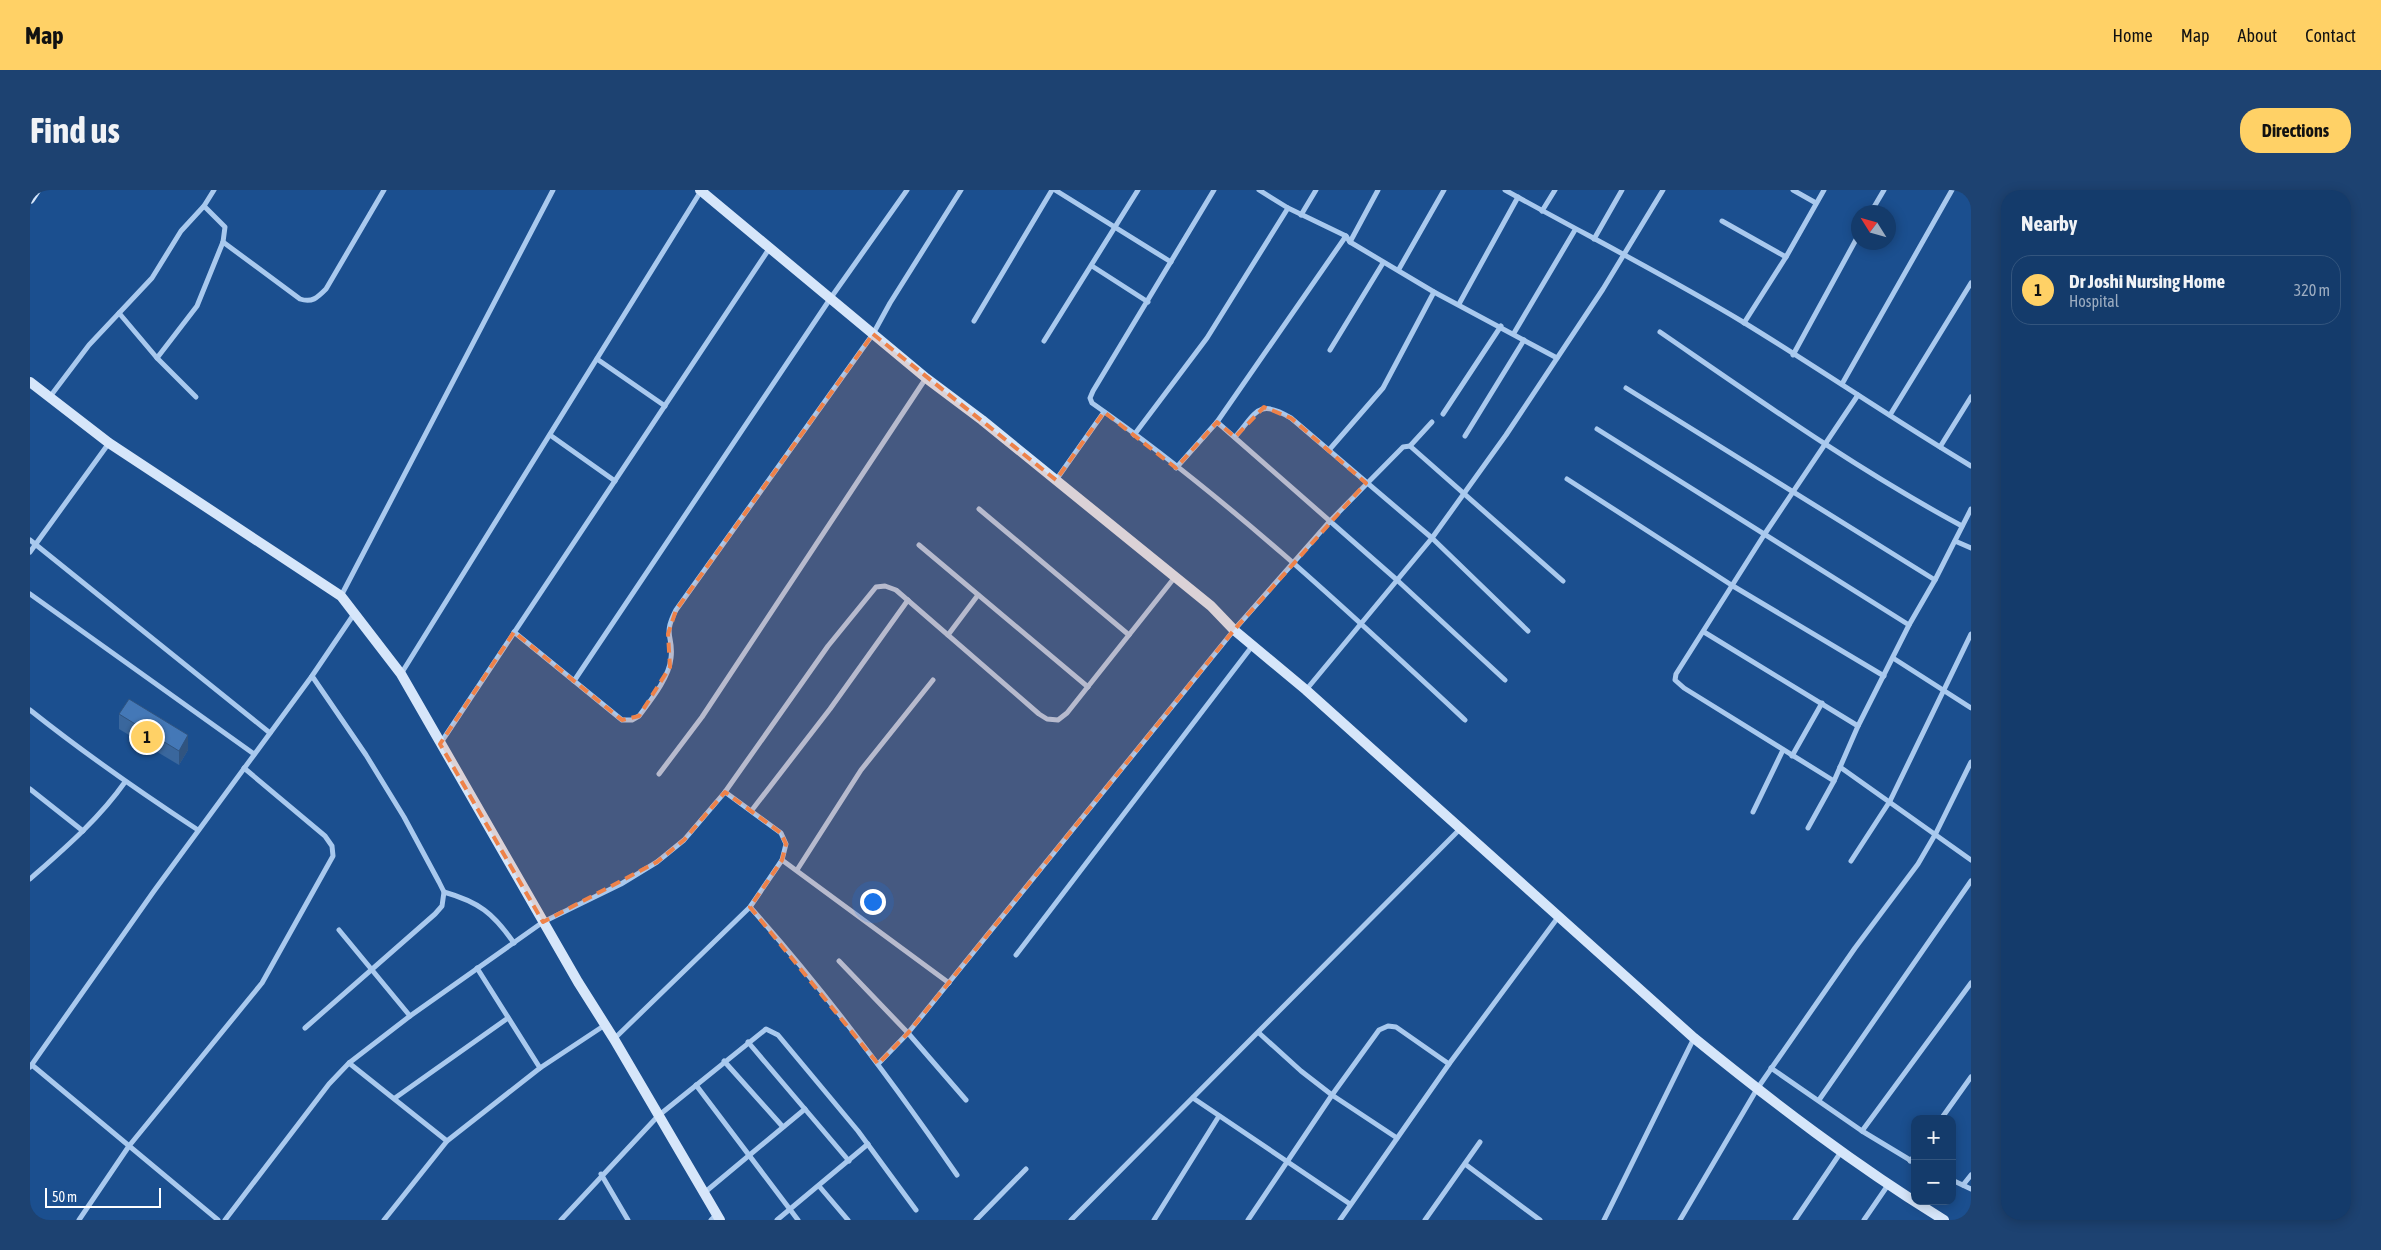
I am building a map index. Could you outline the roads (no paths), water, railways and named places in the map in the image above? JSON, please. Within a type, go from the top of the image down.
[{"type":"main road","points":[[30,199],[36,190]]},
{"type":"main road","points":[[700,191],[926,378],[982,420],[1176,576],[1211,606],[1234,630],[1254,644],[1306,690],[1694,1038],[1757,1089],[1841,1152],[1888,1186],[1944,1220]]},
{"type":"main road","points":[[30,382],[109,443],[341,596],[401,674],[543,922],[704,1193],[716,1218]]},
{"type":"street","points":[[49,398],[89,345],[152,278],[181,231],[204,206],[214,190]]},
{"type":"street","points":[[224,242],[300,299],[307,301],[316,300],[326,289],[384,190]]},
{"type":"street","points":[[341,596],[553,190]]},
{"type":"street","points":[[574,681],[830,299],[907,190]]},
{"type":"street","points":[[514,632],[622,720],[632,720],[639,716],[670,667],[672,656],[668,634],[669,623],[676,610],[873,334],[890,303],[962,190]]},
{"type":"street","points":[[974,321],[1054,190],[1171,262]]},
{"type":"street","points":[[1044,341],[1138,190]]},
{"type":"street","points":[[1214,190],[1093,391],[1090,398],[1092,403],[1176,468],[1293,565],[1360,622],[1465,720]]},
{"type":"street","points":[[1259,190],[1301,215],[1346,236],[1350,242],[1434,292],[1558,358]]},
{"type":"street","points":[[1301,215],[1316,190]]},
{"type":"street","points":[[1350,242],[1378,190]]},
{"type":"street","points":[[1398,269],[1444,190]]},
{"type":"street","points":[[1505,190],[1575,230],[1625,254],[1744,322],[1793,355],[1971,466]]},
{"type":"street","points":[[1542,211],[1555,190]]},
{"type":"street","points":[[1594,239],[1622,190]]},
{"type":"street","points":[[1306,690],[1360,622],[1432,538],[1558,358],[1625,254],[1663,190]]},
{"type":"street","points":[[1793,190],[1816,203]]},
{"type":"street","points":[[1744,322],[1786,257],[1824,190]]},
{"type":"street","points":[[1875,205],[1884,190]]},
{"type":"street","points":[[1842,384],[1952,190]]},
{"type":"street","points":[[401,674],[700,191]]},
{"type":"street","points":[[1459,304],[1518,197]]},
{"type":"street","points":[[157,358],[197,306],[224,242],[225,227],[204,206]]},
{"type":"street","points":[[1134,435],[1207,338],[1288,208]]},
{"type":"street","points":[[1722,221],[1786,257]]},
{"type":"street","points":[[1514,333],[1575,230]]},
{"type":"street","points":[[1176,468],[1217,422],[1346,236]]},
{"type":"street","points":[[440,744],[769,249]]},
{"type":"street","points":[[1793,355],[1851,249]]},
{"type":"street","points":[[1330,350],[1383,263]]},
{"type":"street","points":[[1092,266],[1148,302]]},
{"type":"street","points":[[1890,415],[1971,282]]},
{"type":"street","points":[[1329,450],[1383,388],[1434,292]]},
{"type":"street","points":[[119,313],[157,358],[196,397]]},
{"type":"street","points":[[1443,414],[1501,326]]},
{"type":"street","points":[[1660,332],[1824,445],[1907,496],[1962,526]]},
{"type":"street","points":[[1465,436],[1524,340]]},
{"type":"street","points":[[597,359],[665,406]]},
{"type":"street","points":[[659,774],[702,717],[926,378]]},
{"type":"street","points":[[1626,388],[1935,580]]},
{"type":"street","points":[[1834,781],[1684,688],[1675,680],[1676,674],[1764,535],[1858,395]]},
{"type":"street","points":[[1940,447],[1971,397]]},
{"type":"street","points":[[1235,437],[1258,410],[1264,407],[1272,408],[1291,418],[1432,538],[1528,631]]},
{"type":"street","points":[[1056,480],[1104,412]]},
{"type":"street","points":[[1217,422],[1397,580],[1505,680]]},
{"type":"street","points":[[878,1064],[908,1033],[1234,630],[1366,483],[1403,447],[1410,446],[1432,422]]},
{"type":"street","points":[[1597,429],[1909,625]]},
{"type":"street","points":[[550,435],[615,481]]},
{"type":"street","points":[[30,552],[109,443]]},
{"type":"street","points":[[1410,446],[1563,581]]},
{"type":"street","points":[[1567,479],[1733,586],[1884,676]]},
{"type":"street","points":[[1808,828],[1834,781],[1858,726],[1909,625],[1935,580],[1971,508]]},
{"type":"street","points":[[979,509],[1129,635]]},
{"type":"street","points":[[30,540],[270,733]]},
{"type":"street","points":[[1955,541],[1971,548]]},
{"type":"street","points":[[919,545],[1088,687]]},
{"type":"street","points":[[225,1220],[329,1084],[350,1063],[410,1016],[543,922],[621,884],[657,862],[684,840],[725,792],[828,646],[876,588],[885,586],[896,590],[1039,714],[1047,719],[1058,720],[1067,713],[1176,576]]},
{"type":"street","points":[[30,594],[254,754]]},
{"type":"street","points":[[948,634],[978,595]]},
{"type":"street","points":[[752,810],[830,709],[908,600]]},
{"type":"street","points":[[218,1220],[31,1066],[198,830],[312,676],[354,614]]},
{"type":"street","points":[[1704,632],[1858,726]]},
{"type":"street","points":[[1850,861],[1890,800],[1971,634]]},
{"type":"street","points":[[1016,955],[1254,644]]},
{"type":"street","points":[[1893,658],[1971,708]]},
{"type":"street","points":[[305,1028],[435,914],[442,906],[444,892],[404,817],[366,754],[312,676]]},
{"type":"street","points":[[797,870],[861,770],[933,680]]},
{"type":"street","points":[[1792,756],[1822,703]]},
{"type":"street","points":[[30,710],[76,747],[198,830]]},
{"type":"street","points":[[1753,812],[1783,750]]},
{"type":"street","points":[[1680,1220],[1771,1068],[1855,948],[1902,887],[1936,833],[1971,762]]},
{"type":"street","points":[[1840,767],[1890,800],[1971,860]]},
{"type":"street","points":[[79,1220],[129,1146],[262,982],[332,856],[332,846],[325,836],[244,768]]},
{"type":"street","points":[[30,879],[83,831],[113,800],[125,782]]},
{"type":"street","points":[[30,789],[83,831]]},
{"type":"street","points":[[614,1039],[750,907],[782,860],[786,844],[781,833],[725,792]]},
{"type":"street","points":[[1071,1220],[1460,829]]},
{"type":"street","points":[[782,860],[949,983]]},
{"type":"street","points":[[1819,1100],[1971,881]]},
{"type":"street","points":[[444,892],[468,899],[486,911],[514,943]]},
{"type":"street","points":[[750,907],[794,956],[878,1064],[957,1175]]},
{"type":"street","points":[[1340,1220],[1449,1064],[1559,916]]},
{"type":"street","points":[[339,930],[373,968],[410,1016]]},
{"type":"street","points":[[839,961],[908,1033],[966,1100]]},
{"type":"street","points":[[477,968],[540,1068]]},
{"type":"street","points":[[1862,1131],[1971,983]]},
{"type":"street","points":[[395,1098],[508,1018]]},
{"type":"street","points":[[384,1220],[447,1141],[540,1068],[605,1025]]},
{"type":"street","points":[[1248,1220],[1332,1094],[1380,1030],[1388,1026],[1396,1027],[1449,1064]]},
{"type":"street","points":[[561,1220],[601,1174],[658,1116],[766,1029],[778,1035],[868,1144],[916,1210]]},
{"type":"street","points":[[1259,1033],[1301,1071],[1397,1138]]},
{"type":"street","points":[[1604,1220],[1694,1038]]},
{"type":"street","points":[[748,1042],[849,1161]]},
{"type":"street","points":[[724,1061],[783,1127]]},
{"type":"street","points":[[350,1063],[447,1141]]},
{"type":"street","points":[[1771,1068],[1862,1131],[1911,1161]]},
{"type":"street","points":[[1944,1115],[1971,1077]]},
{"type":"street","points":[[696,1085],[798,1220]]},
{"type":"street","points":[[1193,1098],[1350,1204]]},
{"type":"street","points":[[704,1193],[805,1109]]},
{"type":"street","points":[[1154,1220],[1219,1116]]},
{"type":"street","points":[[1434,1220],[1427,1218],[1480,1142]]},
{"type":"street","points":[[778,1220],[868,1144]]},
{"type":"street","points":[[1795,1220],[1841,1152]]},
{"type":"street","points":[[1464,1164],[1540,1220]]},
{"type":"street","points":[[976,1220],[1026,1169]]},
{"type":"street","points":[[601,1174],[628,1220]]},
{"type":"street","points":[[1963,1185],[1971,1175]]},
{"type":"street","points":[[1956,1182],[1971,1189]]},
{"type":"street","points":[[819,1186],[848,1220]]},
{"type":"street","points":[[1864,1220],[1888,1186]]},
{"type":"place","name":"Dr Joshi Nursing Home","points":[[147,737]]}]
